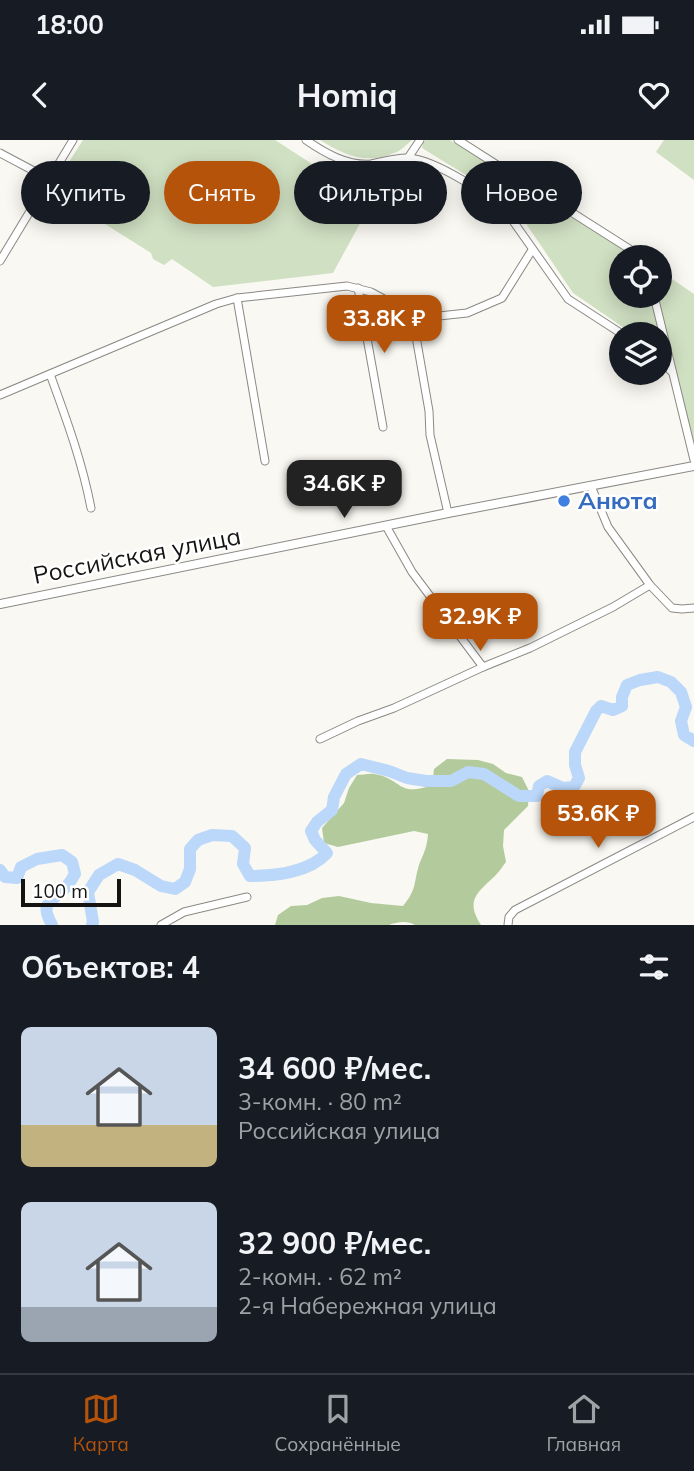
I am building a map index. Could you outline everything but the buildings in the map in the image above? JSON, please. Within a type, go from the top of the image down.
[{"type":"street","points":[[60,161],[73,140]]},
{"type":"street","points":[[306,140],[330,155],[351,162],[367,164],[408,158],[428,162],[446,171],[500,206],[568,299],[609,326]]},
{"type":"street","points":[[408,158],[420,140]]},
{"type":"street","points":[[458,140],[623,245]]},
{"type":"street","points":[[0,153],[21,165]]},
{"type":"street","points":[[0,261],[22,224]]},
{"type":"street","points":[[0,395],[216,304],[237,298],[337,286],[371,292],[405,311],[439,316],[467,313],[502,298],[532,250]]},
{"type":"street","points":[[358,288],[383,426]]},
{"type":"street","points":[[237,298],[265,461]]},
{"type":"street","points":[[405,311],[414,325],[429,411],[430,435],[448,513]]},
{"type":"street","points":[[672,372],[694,460]]},
{"type":"street","points":[[50,374],[85,474],[92,508]]},
{"type":"street","name":"Российская улица","points":[[0,604],[694,466]]},
{"type":"street","points":[[591,486],[608,527],[650,585],[672,607],[682,610],[694,608]]},
{"type":"street","points":[[386,526],[412,572],[483,667]]},
{"type":"street","points":[[320,739],[530,648],[650,585]]},
{"type":"street","points":[[508,925],[509,917],[515,910],[694,817]]},
{"type":"street","points":[[161,925],[184,912],[247,897]]},
{"type":"green space","points":[[83,140],[275,140],[307,161],[294,161],[294,224],[360,224],[333,273],[213,287],[172,259],[164,265],[153,259],[151,253],[105,224],[150,224],[150,161],[70,161]]},
{"type":"green space","points":[[320,140],[412,140],[397,152],[384,157],[365,158],[347,154]]},
{"type":"green space","points":[[426,140],[450,140],[484,161],[461,161],[461,172],[422,148]]},
{"type":"green space","points":[[664,140],[694,140],[694,180],[656,152]]},
{"type":"green space","points":[[582,222],[619,245],[609,245],[609,308],[654,308],[657,322],[615,322],[573,293],[527,225]]},
{"type":"green space","points":[[672,279],[694,294],[694,444],[672,356],[672,322],[664,322],[660,308],[672,308]]},
{"type":"green space","points":[[447,759],[478,760],[493,764],[506,773],[522,777],[529,791],[528,806],[504,830],[506,862],[475,898],[474,909],[481,925],[415,925],[402,922],[389,925],[275,925],[278,915],[291,906],[307,905],[322,898],[339,896],[403,906],[413,889],[428,834],[414,831],[338,847],[324,843],[322,828],[344,803],[357,775],[374,774],[406,788],[421,788],[432,785],[434,769]]},
{"type":"waterway","points":[[92,925],[88,892],[99,875],[118,864],[135,870],[161,886],[175,889],[185,882],[190,869],[190,849],[198,840],[212,835],[232,836],[245,848],[243,864],[250,876],[281,874],[311,865],[327,853],[311,831],[317,822],[332,810],[334,797],[346,774],[361,764],[426,781],[451,781],[468,772],[484,774],[519,796],[537,796],[539,786],[547,781],[563,788],[574,787],[579,778],[575,752],[596,711],[601,706],[613,710],[622,706],[627,685],[658,677],[671,682],[681,692],[686,707],[681,721],[684,735],[694,741]]},
{"type":"waterway","points":[[0,870],[5,877],[17,878],[21,867],[37,859],[62,855],[72,862],[75,874],[47,907],[52,925]]},
{"type":"place","name":"Анюта","points":[[564,501]]}]
